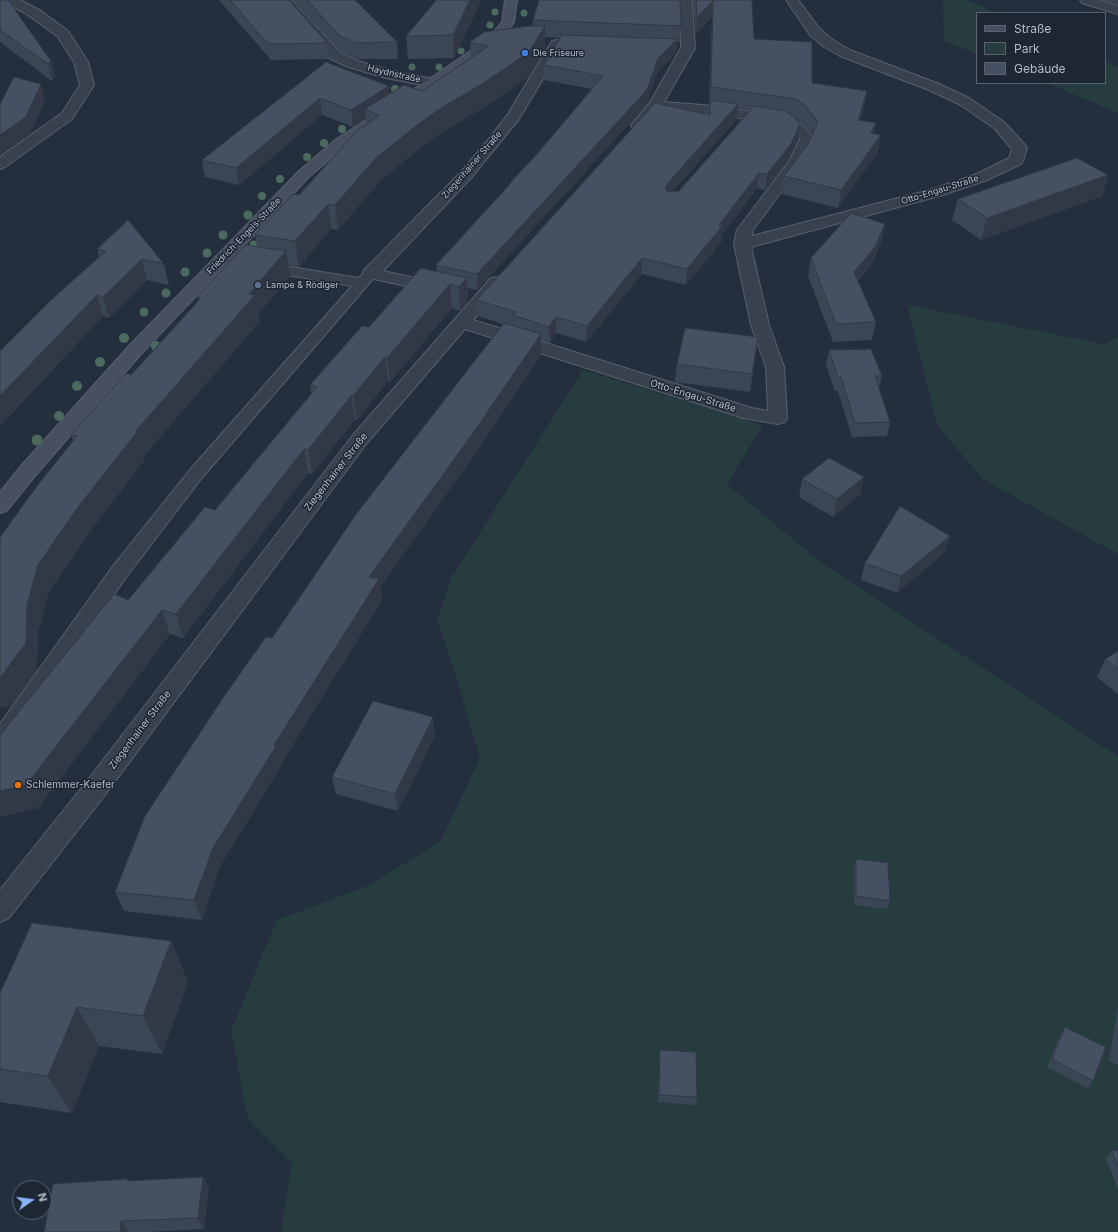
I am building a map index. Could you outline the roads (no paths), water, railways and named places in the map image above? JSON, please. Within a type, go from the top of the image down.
[{"type":"street","points":[[0,164],[67,116],[87,85],[81,62],[63,34],[36,14],[11,0]]},
{"type":"street","name":"Haydnstraße","points":[[285,0],[336,56],[353,64],[380,73],[433,83]]},
{"type":"street","name":"Friedrich-Engels-Straße","points":[[0,506],[28,471],[135,350],[304,174],[340,143],[501,41],[508,22],[511,0]]},
{"type":"street","points":[[628,135],[655,106],[688,48],[686,0]]},
{"type":"street","name":"Otto-Engau-Straße","points":[[461,322],[750,414],[778,418],[775,367],[760,325],[742,244],[946,190],[982,177],[1016,161],[1020,148],[999,125],[964,102],[934,87],[845,53],[828,43],[814,32],[792,0]]},
{"type":"street","points":[[1086,0],[1118,10]]},
{"type":"street","name":"Ziegenhainer Straße","points":[[366,278],[466,175],[514,116],[550,44],[572,45]]},
{"type":"street","points":[[672,47],[688,48]]},
{"type":"street","points":[[655,106],[715,110],[788,121],[798,128],[807,139],[796,161],[745,230],[742,244]]},
{"type":"street","name":"Ziegenhainer Straße","points":[[0,910],[96,788],[360,439],[508,269]]},
{"type":"street","points":[[366,278],[482,298]]},
{"type":"lane","points":[[739,126],[749,115]]},
{"type":"lane","points":[[222,260],[366,278]]},
{"type":"lane","points":[[0,737],[11,726],[120,571],[191,481],[366,278]]},
{"type":"place","name":"Die Friseure","points":[[525,53]]},
{"type":"place","name":"Lampe & Rödiger","points":[[258,285]]},
{"type":"place","name":"Schlemmer-Kaefer","points":[[18,785]]}]
